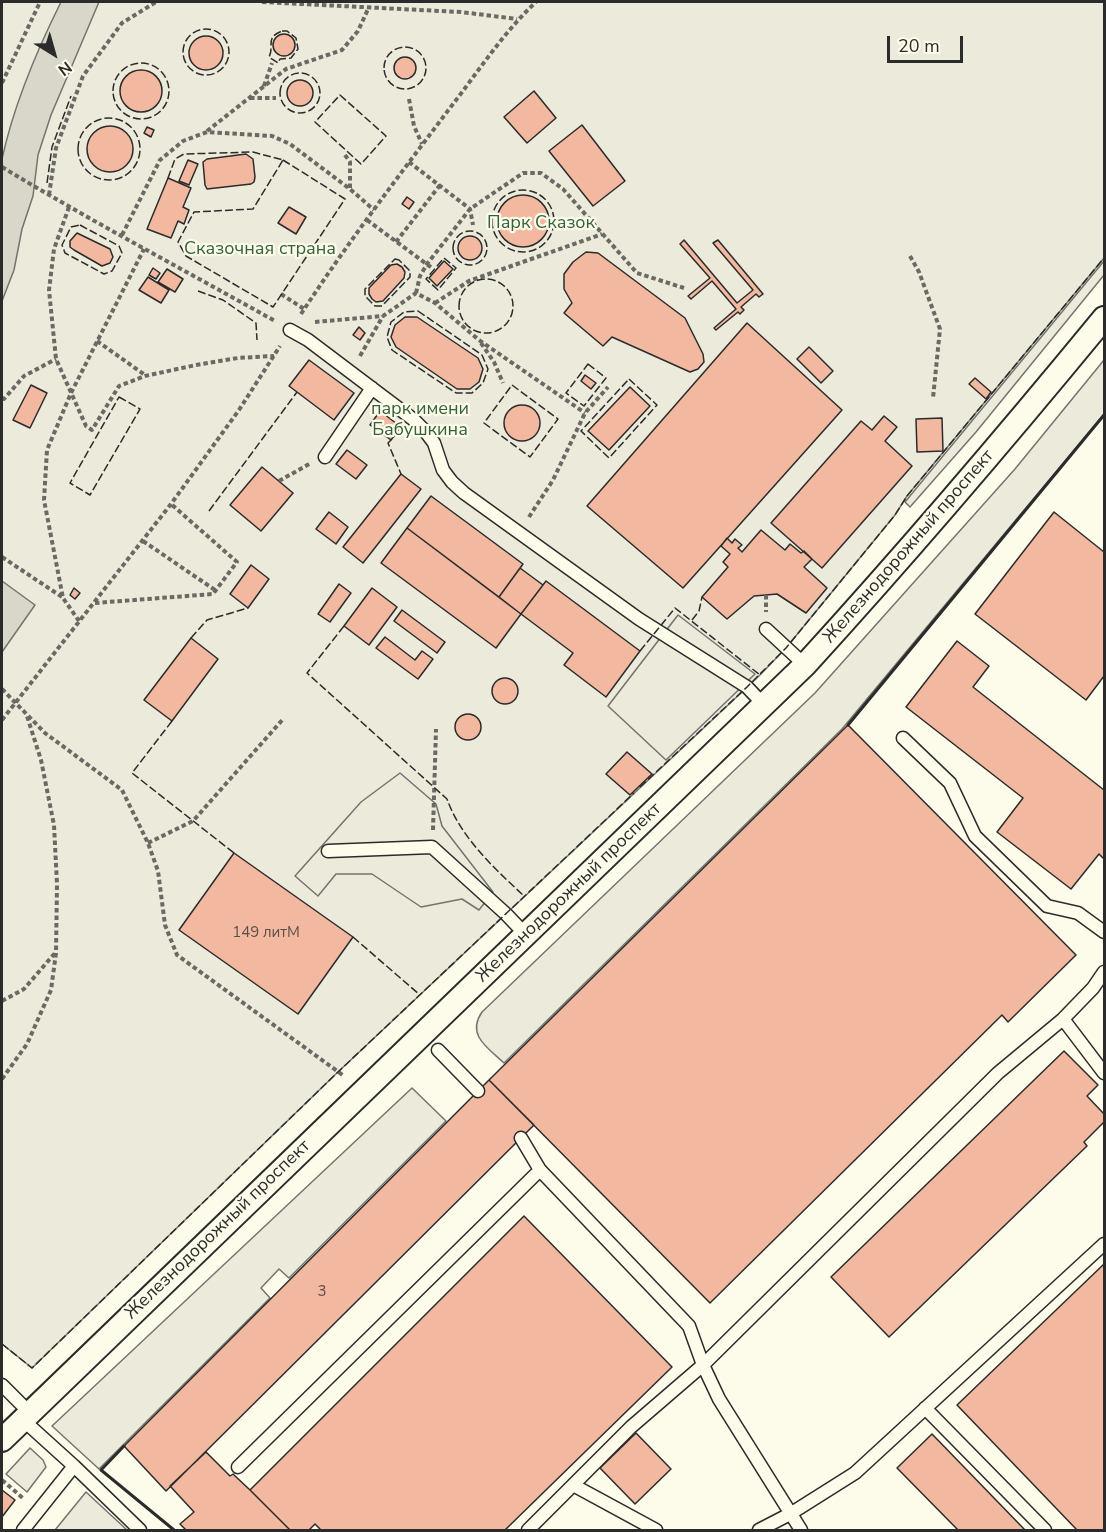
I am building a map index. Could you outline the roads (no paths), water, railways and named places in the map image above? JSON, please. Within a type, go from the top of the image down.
[{"type":"street","name":"Железнодорожный проспект","points":[[2,1440],[805,665],[993,454],[1104,318]]},
{"type":"lane","points":[[290,330],[308,340],[414,420],[434,443],[443,470],[452,483],[639,619],[747,687],[764,705]]},
{"type":"lane","points":[[325,457],[372,388]]},
{"type":"lane","points":[[766,629],[805,665]]},
{"type":"lane","points":[[903,738],[950,783],[975,836],[1047,906],[1078,913],[1104,932]]},
{"type":"lane","points":[[328,851],[432,847],[526,935]]},
{"type":"lane","points":[[528,1530],[631,1427],[703,1365],[998,1072],[1063,1018],[1093,988],[1104,972]]},
{"type":"lane","points":[[1063,1018],[1104,1073]]},
{"type":"lane","points":[[438,1050],[478,1091]]},
{"type":"lane","points":[[521,1138],[540,1170],[689,1326],[703,1365],[719,1399],[801,1530]]},
{"type":"lane","points":[[238,1467],[540,1170]]},
{"type":"lane","points":[[759,1530],[790,1514],[855,1473],[1104,1244]]},
{"type":"lane","points":[[2,1385],[25,1416],[140,1530]]},
{"type":"lane","points":[[926,1408],[1044,1530]]},
{"type":"lane","points":[[23,1530],[74,1466]]},
{"type":"lane","points":[[573,1485],[656,1530]]},
{"type":"park label","name":"Парк Сказок","points":[[541,224]]},
{"type":"park label","name":"Сказочная страна","points":[[260,250]]},
{"type":"park label","name":"парк имени Бабушкина","points":[[420,420]]}]
